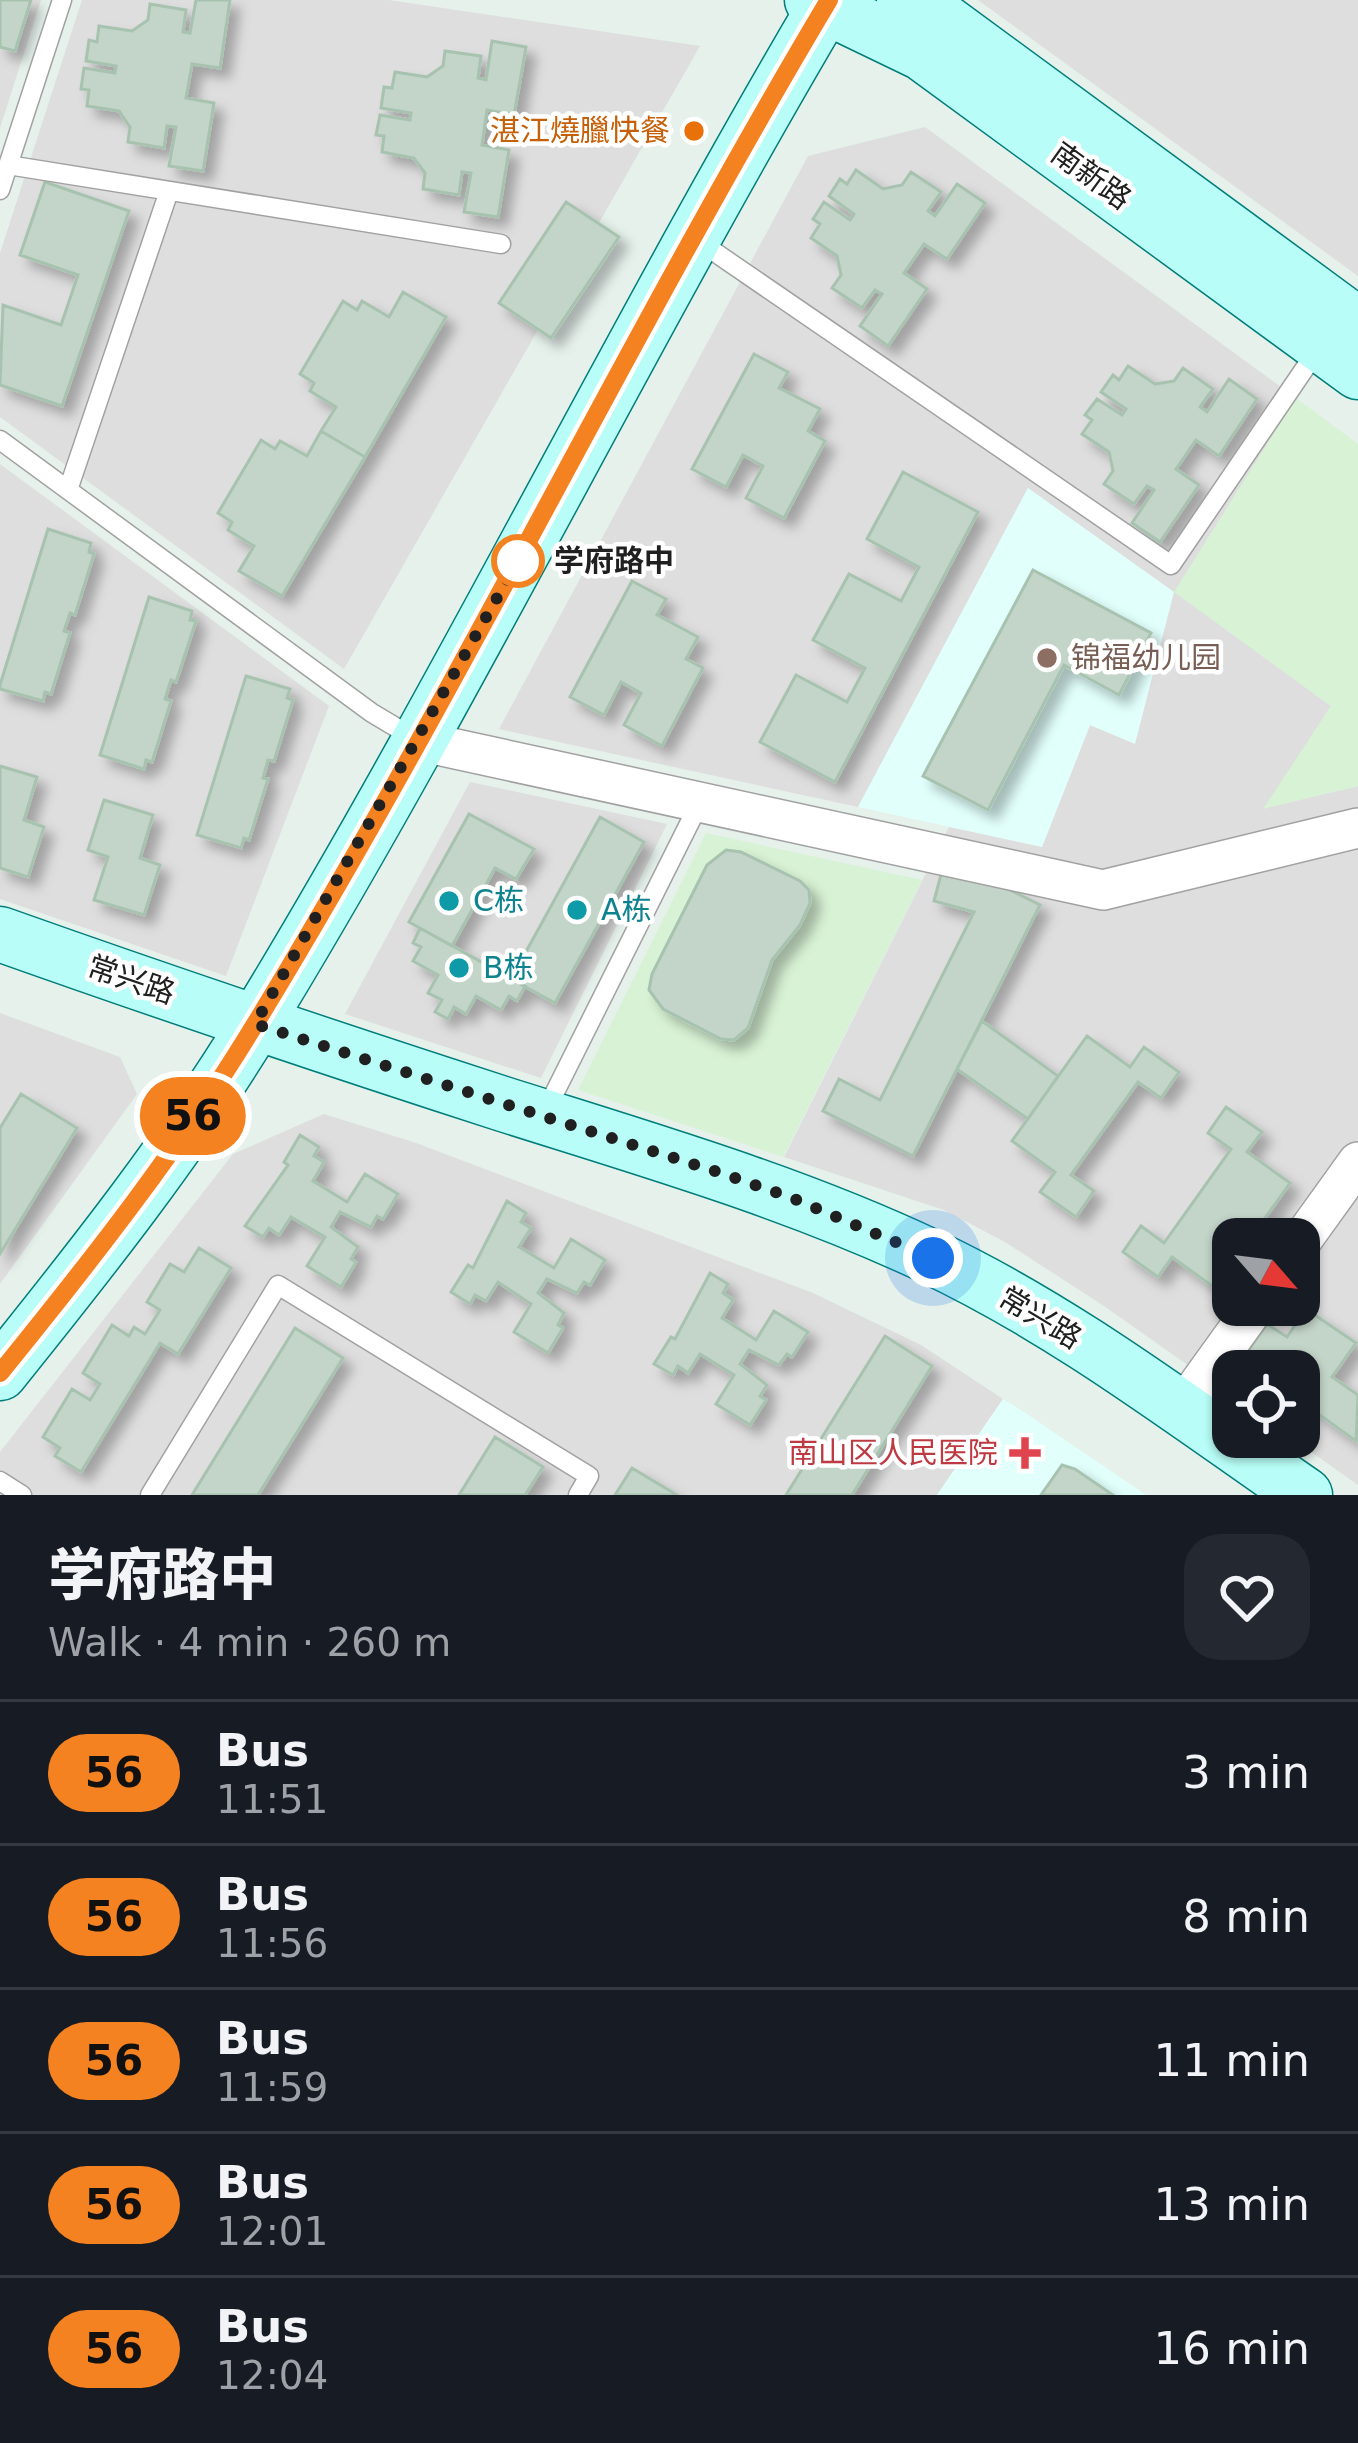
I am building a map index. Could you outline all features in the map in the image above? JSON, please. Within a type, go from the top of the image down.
[{"type":"main road","name":"南新路","points":[[904,0],[940,19],[1346,347]]},
{"type":"main road","name":"南新路","points":[[822,2],[922,53],[1346,347]]},
{"type":"main road","points":[[0,1373],[157,1169],[255,1024],[418,741],[822,2]]},
{"type":"main road","name":"常兴路","points":[[0,934],[255,1024],[792,1198],[933,1258],[1066,1332],[1305,1495]]},
{"type":"street","points":[[418,741],[1102,890],[1358,828]]},
{"type":"street","points":[[1318,1218],[1358,1162]]},
{"type":"street","points":[[1181,1409],[1241,1326]]},
{"type":"lane","points":[[0,190],[62,0]]},
{"type":"lane","points":[[8,166],[501,244]]},
{"type":"lane","points":[[68,490],[169,191]]},
{"type":"lane","points":[[695,239],[1171,565],[1346,347]]},
{"type":"lane","points":[[0,440],[372,713],[418,741]]},
{"type":"lane","points":[[543,1116],[700,802]]},
{"type":"lane","points":[[149,1495],[278,1285],[589,1476],[578,1495]]},
{"type":"lane","points":[[0,1481],[22,1495]]},
{"type":"shaded area","points":[[0,0],[41,0],[0,128]]},
{"type":"shaded area","points":[[82,0],[389,0],[700,46],[344,669],[0,417],[0,253]]},
{"type":"shaded area","points":[[978,0],[1358,0],[1358,276]]},
{"type":"shaded area","points":[[925,127],[1296,398],[1175,592],[1331,706],[1265,808],[1358,786],[1358,1485],[1320,1458],[1320,1350],[1212,1350],[1212,1382],[1005,1242],[944,1210],[784,1157],[949,827],[1042,847],[1090,725],[1135,743],[1028,488],[858,807],[499,729],[808,156]]},
{"type":"shaded area","points":[[1296,398],[1358,444],[1358,786],[1263,809],[1331,706],[1174,592]]},
{"type":"shaded area","points":[[0,464],[329,706],[226,976],[0,899]]},
{"type":"shaded area","name":"锦福幼儿园","points":[[1028,488],[1174,592],[1135,744],[1090,725],[1042,847],[858,807]]},
{"type":"shaded area","points":[[470,782],[667,824],[541,1078],[345,1014]]},
{"type":"shaded area","points":[[706,833],[922,880],[783,1157],[578,1090]]},
{"type":"shaded area","points":[[0,1013],[120,1057],[137,1094],[0,1284]]},
{"type":"shaded area","points":[[324,1114],[416,1143],[813,1293],[921,1345],[1003,1399],[937,1495],[0,1495],[0,1452],[233,1154]]},
{"type":"shaded area","name":"南山区人民医院","points":[[1003,1399],[1024,1412],[1146,1495],[937,1495]]},
{"type":"building","points":[[0,0],[31,0],[15,51],[0,47]]},
{"type":"building","points":[[196,0],[230,0],[220,68],[192,64],[186,98],[214,103],[203,171],[169,166],[176,127],[167,126],[164,148],[128,142],[130,127],[119,111],[87,106],[89,90],[81,89],[84,68],[115,73],[116,66],[86,61],[89,40],[97,42],[99,26],[132,31],[148,20],[150,4],[186,10],[183,32],[190,33]]},
{"type":"building","points":[[492,41],[526,47],[514,115],[487,110],[482,145],[509,150],[498,217],[464,212],[471,173],[462,172],[459,195],[423,189],[425,173],[414,158],[382,152],[384,136],[376,135],[380,115],[410,120],[411,113],[381,108],[384,87],[392,88],[395,72],[427,77],[443,66],[445,51],[481,56],[478,78],[486,80]]},
{"type":"building","points":[[856,170],[883,189],[902,185],[911,172],[941,192],[928,211],[935,216],[957,184],[985,203],[947,259],[924,244],[904,273],[927,289],[888,346],[860,326],[882,294],[875,290],[862,308],[832,288],[841,275],[837,256],[811,238],[820,224],[813,219],[824,202],[850,220],[854,214],[829,196],[840,179],[847,184]]},
{"type":"building","points":[[45,182],[129,211],[62,406],[0,385],[3,305],[61,325],[78,275],[20,255]]},
{"type":"building","points":[[566,202],[619,237],[551,338],[499,303]]},
{"type":"building","points":[[403,292],[446,317],[365,457],[321,431],[336,407],[310,391],[314,383],[300,374],[343,301],[357,310],[362,301],[389,317]]},
{"type":"building","points":[[754,354],[788,372],[779,388],[820,409],[808,431],[825,441],[784,518],[746,498],[763,466],[743,455],[726,487],[692,469]]},
{"type":"building","points":[[1128,366],[1155,384],[1174,381],[1183,368],[1213,389],[1200,407],[1207,412],[1229,379],[1257,399],[1219,456],[1196,440],[1176,469],[1199,485],[1160,542],[1132,523],[1154,490],[1147,486],[1134,504],[1104,484],[1113,471],[1109,452],[1082,434],[1092,420],[1085,415],[1097,399],[1122,415],[1126,409],[1101,392],[1113,375],[1119,380]]},
{"type":"building","points":[[321,431],[365,457],[282,596],[239,571],[254,546],[228,530],[232,522],[218,513],[261,440],[275,449],[280,441],[307,456]]},
{"type":"building","points":[[903,472],[978,512],[835,782],[760,742],[796,675],[847,702],[865,668],[813,640],[849,574],[901,601],[919,567],[867,539]]},
{"type":"building","points":[[48,529],[91,543],[89,552],[94,554],[75,615],[70,613],[64,631],[70,633],[51,694],[45,692],[43,701],[0,689],[0,685]]},
{"type":"building","points":[[1033,570],[1151,633],[1119,695],[1064,665],[988,810],[923,776]]},
{"type":"building","points":[[632,581],[666,599],[657,615],[698,637],[686,659],[703,668],[662,746],[624,725],[641,693],[621,682],[604,715],[570,697]]},
{"type":"building","points":[[149,597],[192,611],[190,620],[196,621],[176,682],[171,680],[165,699],[171,701],[152,762],[146,760],[144,769],[100,755]]},
{"type":"building","points":[[246,676],[290,689],[287,698],[293,700],[274,761],[268,760],[263,778],[268,779],[249,840],[244,838],[241,848],[197,835]]},
{"type":"building","points":[[0,766],[37,777],[24,820],[44,827],[28,877],[0,868]]},
{"type":"building","points":[[104,800],[153,815],[140,858],[160,865],[144,915],[94,900],[108,857],[88,850]]},
{"type":"building","name":"C栋","points":[[469,814],[534,849],[516,879],[495,868],[452,946],[409,922]]},
{"type":"building","name":"A栋","points":[[600,817],[644,842],[555,1003],[511,979]]},
{"type":"building","points":[[726,850],[741,852],[800,881],[809,890],[810,903],[800,925],[772,960],[748,1028],[734,1040],[721,1039],[663,1009],[649,990],[652,974],[707,865]]},
{"type":"building","points":[[943,867],[990,880],[1040,905],[913,1156],[823,1111],[839,1079],[880,1100],[974,912],[934,901]]},
{"type":"building","name":"B栋","points":[[420,928],[525,986],[517,1001],[509,996],[501,1010],[476,996],[466,1014],[454,1007],[448,1019],[435,1012],[442,1000],[428,993],[438,975],[413,961],[421,947],[413,943]]},
{"type":"building","points":[[982,1021],[1058,1076],[1028,1119],[957,1069]]},
{"type":"building","points":[[1087,1036],[1130,1067],[1144,1047],[1179,1072],[1161,1098],[1138,1082],[1071,1175],[1094,1191],[1076,1217],[1040,1192],[1055,1172],[1012,1141]]},
{"type":"building","points":[[21,1094],[77,1128],[0,1254],[0,1128]]},
{"type":"building","points":[[1226,1107],[1262,1132],[1247,1152],[1290,1183],[1265,1218],[1212,1218],[1212,1286],[1172,1257],[1158,1277],[1123,1252],[1141,1226],[1164,1243],[1231,1149],[1208,1133]]},
{"type":"building","points":[[300,1135],[319,1147],[314,1156],[324,1162],[313,1181],[347,1202],[365,1174],[398,1194],[383,1219],[377,1216],[371,1227],[340,1212],[331,1227],[358,1247],[351,1259],[356,1262],[341,1287],[307,1266],[325,1237],[291,1217],[279,1235],[269,1228],[263,1237],[245,1226],[288,1165],[284,1162]]},
{"type":"building","points":[[507,1201],[526,1213],[521,1222],[531,1228],[519,1247],[554,1268],[571,1239],[605,1260],[590,1285],[584,1282],[577,1293],[547,1279],[538,1293],[564,1313],[558,1325],[563,1328],[548,1353],[514,1332],[531,1304],[498,1282],[486,1301],[475,1295],[470,1304],[451,1292],[468,1265],[473,1268]]},
{"type":"building","points":[[199,1248],[231,1268],[178,1354],[160,1343],[81,1472],[55,1456],[60,1448],[43,1437],[72,1389],[90,1400],[100,1384],[83,1373],[112,1325],[129,1336],[134,1327],[145,1334],[160,1310],[147,1302],[170,1264],[184,1272]]},
{"type":"building","points":[[710,1273],[728,1284],[723,1293],[733,1300],[722,1318],[756,1340],[774,1311],[808,1332],[792,1357],[787,1354],[779,1365],[749,1350],[740,1364],[767,1385],[760,1396],[766,1400],[750,1425],[716,1404],[734,1375],[700,1354],[688,1373],[678,1366],[673,1375],[654,1364],[671,1337],[675,1339]]},
{"type":"building","points":[[1320,1319],[1356,1343],[1332,1377],[1358,1395],[1356,1441],[1320,1415],[1320,1350],[1249,1350],[1266,1326],[1287,1337],[1294,1326],[1320,1326]]},
{"type":"building","points":[[295,1328],[343,1358],[258,1495],[192,1495]]},
{"type":"building","points":[[885,1336],[932,1366],[852,1495],[786,1495]]},
{"type":"building","points":[[495,1437],[543,1467],[525,1495],[459,1495]]},
{"type":"building","points":[[1062,1465],[1075,1469],[1113,1495],[1041,1495]]},
{"type":"building","points":[[632,1468],[677,1495],[615,1495]]},
{"type":"bus line","name":"56","points":[[0,1373],[157,1169],[255,1024],[418,741],[829,0]]},
{"type":"place","name":"湛江燒臘快餐","points":[[694,131]]},
{"type":"place","name":"学府路中","points":[[518,561]]},
{"type":"place","name":"锦福幼儿园","points":[[1047,658]]},
{"type":"place","name":"C栋","points":[[449,901]]},
{"type":"place","name":"A栋","points":[[577,910]]},
{"type":"place","name":"B栋","points":[[459,968]]},
{"type":"place","name":"南山区人民医院","points":[[1025,1453]]},
{"type":"route","points":[[518,561],[255,1024],[721,1173],[863,1226],[933,1258]]}]
